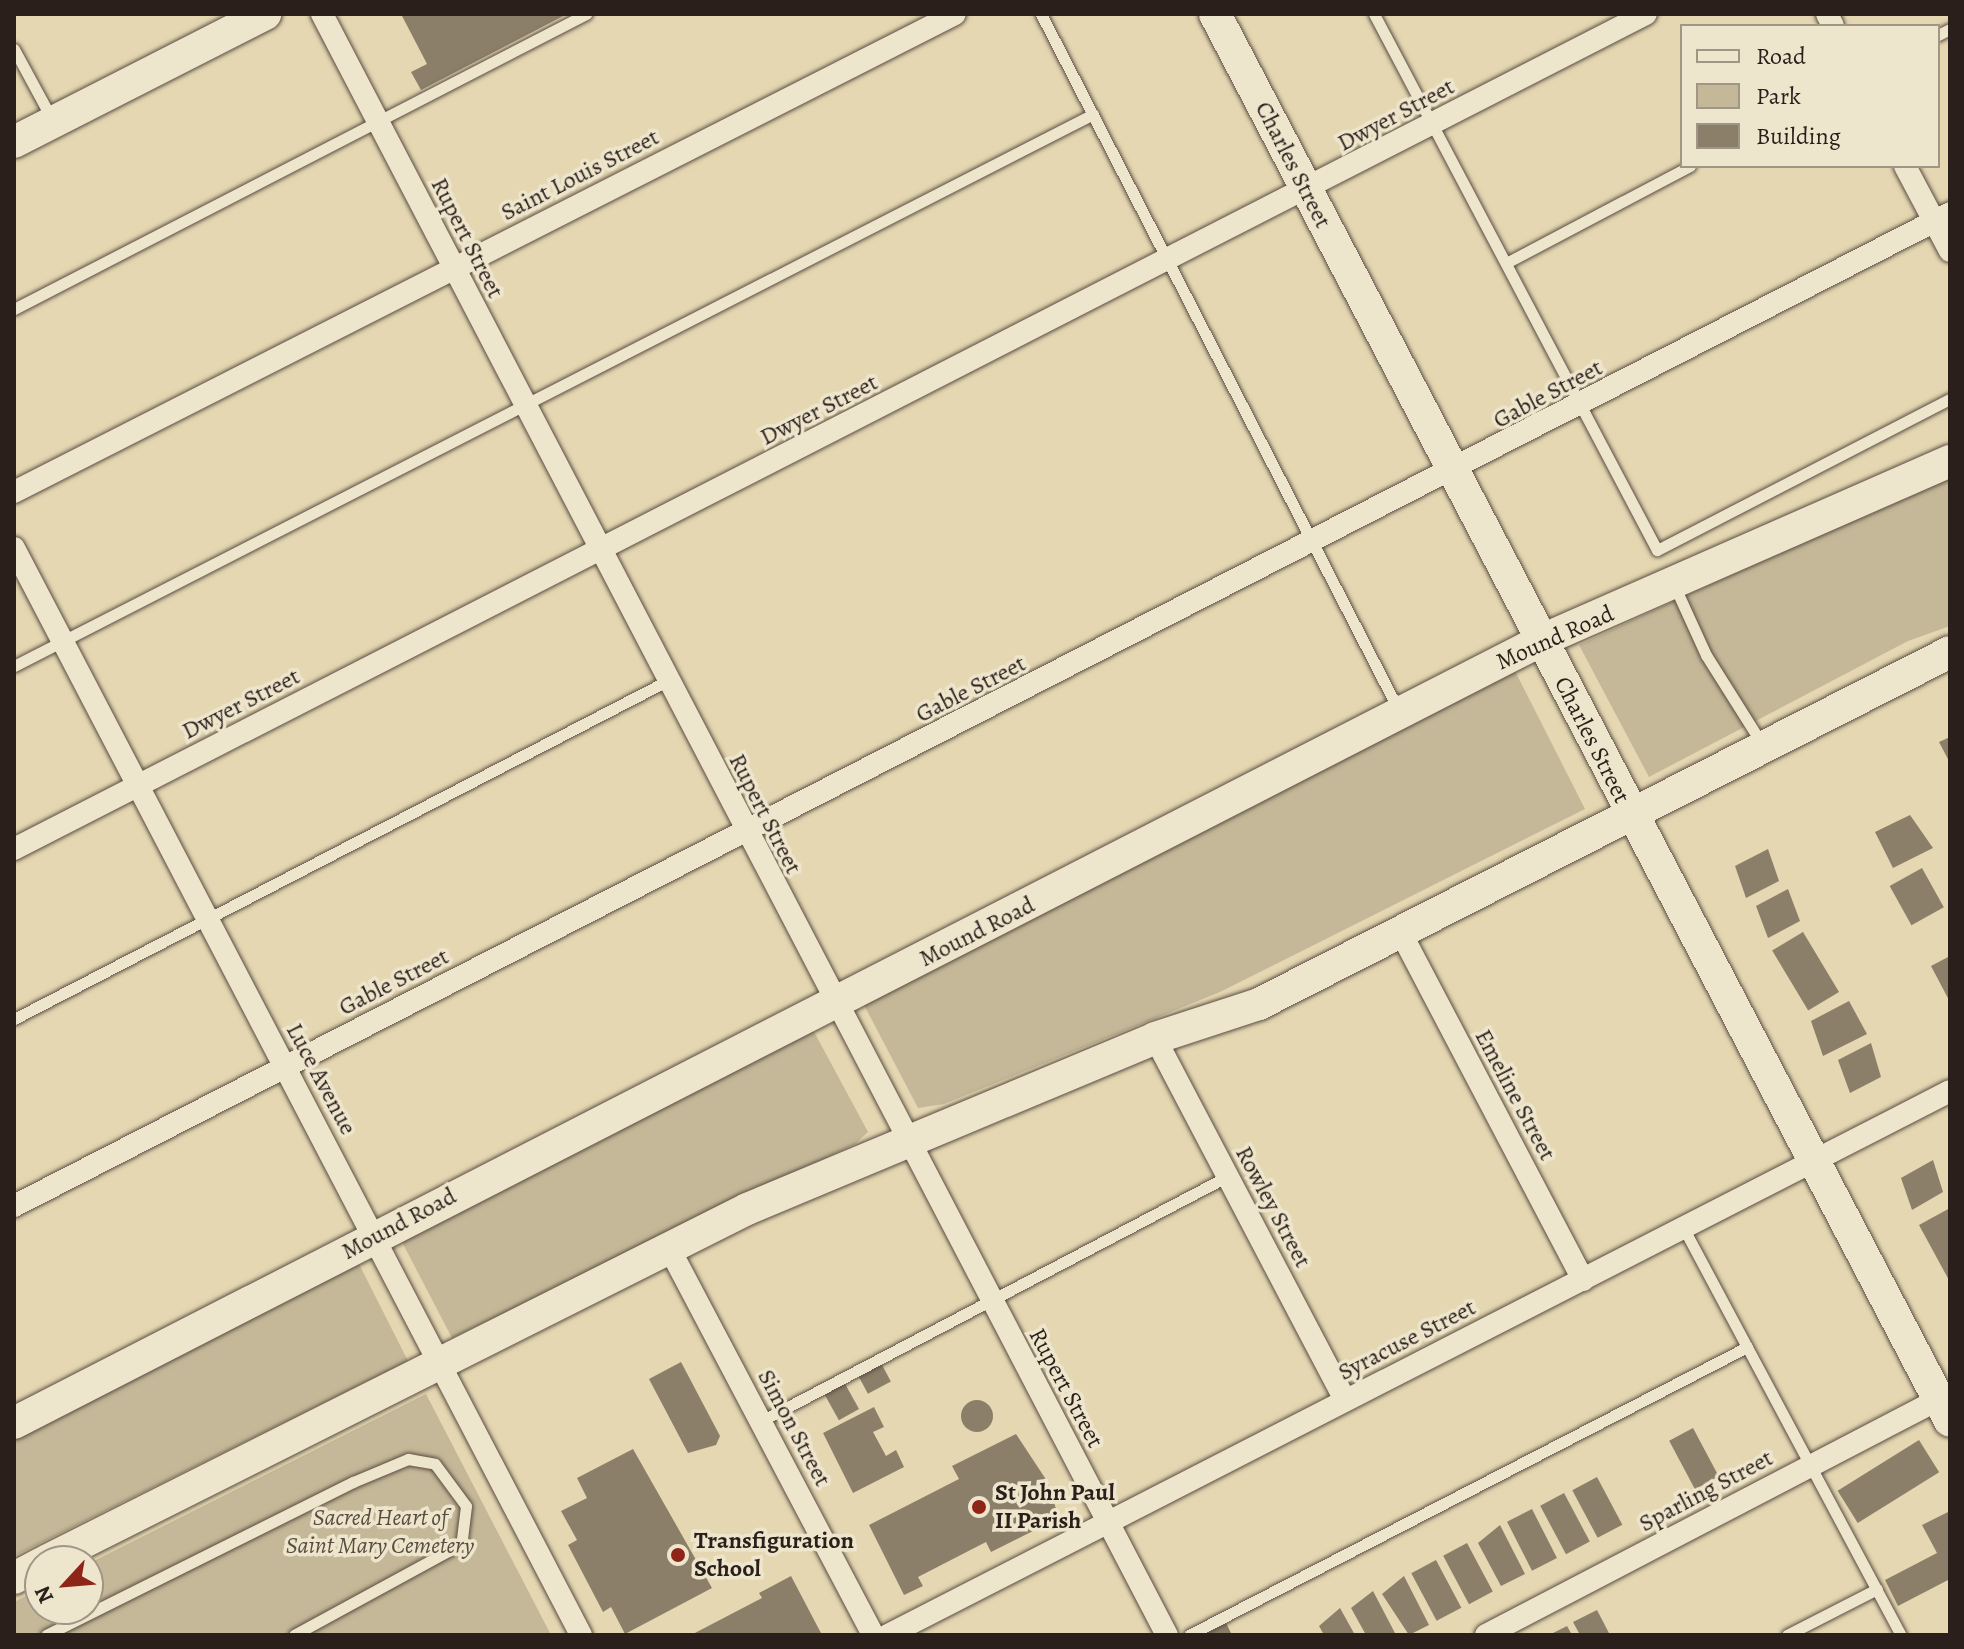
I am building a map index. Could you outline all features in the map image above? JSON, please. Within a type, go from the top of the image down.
[{"type":"main road","points":[[14,142],[224,29],[265,14]]},
{"type":"main road","name":"Charles Street","points":[[1215,14],[1628,811],[1813,1162],[1946,1405]]},
{"type":"main road","name":"Mound Road","points":[[14,1423],[1540,641],[1675,587],[1950,461]]},
{"type":"main road","points":[[77,1545],[437,1360],[668,1246],[907,1141],[1155,1038],[1259,1004],[1401,933],[1628,811],[1950,652]]},
{"type":"street","name":"Rupert Street","points":[[322,14],[1167,1635]]},
{"type":"street","name":"Saint Louis Street","points":[[14,492],[955,14]]},
{"type":"street","name":"Dwyer Street","points":[[14,849],[1307,191],[1646,14]]},
{"type":"street","points":[[1906,168],[1942,218],[1950,251]]},
{"type":"street","name":"Gable Street","points":[[14,1206],[1453,473],[1942,218]]},
{"type":"street","name":"Luce Avenue","points":[[14,548],[581,1635]]},
{"type":"street","name":"Emeline Street","points":[[1401,933],[1583,1280]]},
{"type":"street","name":"Rowley Street","points":[[1155,1038],[1345,1400]]},
{"type":"street","name":"Syracuse Street","points":[[888,1635],[1950,1091]]},
{"type":"street","name":"Simon Street","points":[[668,1246],[873,1635]]},
{"type":"street","name":"Sparling Street","points":[[1486,1635],[1810,1465],[1946,1405]]},
{"type":"lane","points":[[14,309],[586,14]]},
{"type":"lane","points":[[1041,14],[1171,260],[1400,713]]},
{"type":"lane","points":[[1374,14],[1657,550],[1950,399]]},
{"type":"lane","points":[[14,49],[53,122]]},
{"type":"lane","points":[[14,666],[1093,114]]},
{"type":"lane","points":[[1506,263],[1686,168]]},
{"type":"lane","points":[[1675,587],[1706,655],[1762,745]]},
{"type":"lane","points":[[14,1019],[667,681]]},
{"type":"lane","points":[[761,1421],[1228,1176]]},
{"type":"lane","points":[[1684,1229],[1901,1635]]},
{"type":"lane","points":[[1189,1635],[1747,1347]]},
{"type":"lane","points":[[46,1635],[353,1482],[408,1459],[435,1464],[466,1506],[461,1544],[294,1635]]},
{"type":"lane","points":[[1787,1635],[1877,1589]]},
{"type":"green space","points":[[1950,474],[1950,626],[1908,641],[1649,777],[1579,645]]},
{"type":"green space","points":[[1513,667],[1585,809],[1220,992],[944,1104],[918,1108],[863,1003]]},
{"type":"green space","points":[[812,1028],[868,1132],[855,1144],[452,1338],[401,1240]]},
{"type":"green space","points":[[356,1258],[408,1361],[36,1545],[24,1545],[24,1551],[14,1556],[14,1432]]},
{"type":"green space","name":"Sacred Heart of Saint Mary Cemetery","points":[[426,1394],[551,1635],[14,1635],[14,1602],[24,1597],[24,1625],[104,1625],[104,1556]]},
{"type":"building","points":[[401,14],[567,14],[421,90],[411,72],[427,64]]},
{"type":"building","points":[[1950,737],[1950,763],[1939,742]]},
{"type":"building","points":[[1910,815],[1933,848],[1893,868],[1875,832]]},
{"type":"building","points":[[1768,849],[1779,881],[1746,898],[1735,866]]},
{"type":"building","points":[[1922,868],[1944,907],[1911,925],[1890,886]]},
{"type":"building","points":[[1788,889],[1800,921],[1768,938],[1756,906]]},
{"type":"building","points":[[1803,932],[1839,992],[1808,1011],[1772,951]]},
{"type":"building","points":[[1950,956],[1950,1002],[1931,966]]},
{"type":"building","points":[[1849,1001],[1867,1034],[1823,1056],[1811,1021]]},
{"type":"building","points":[[1871,1043],[1881,1077],[1850,1093],[1838,1060]]},
{"type":"building","points":[[1933,1160],[1943,1192],[1912,1210],[1901,1178]]},
{"type":"building","points":[[1950,1208],[1950,1282],[1919,1225]]},
{"type":"building","points":[[681,1362],[720,1436],[716,1445],[688,1453],[649,1379]]},
{"type":"building","points":[[881,1363],[891,1382],[868,1394],[858,1375]]},
{"type":"building","points":[[844,1382],[859,1409],[839,1420],[824,1393]]},
{"type":"building","points":[[977,1400],[989,1404],[993,1416],[989,1428],[977,1432],[965,1428],[961,1416],[965,1404]]},
{"type":"building","points":[[874,1407],[884,1427],[873,1432],[886,1456],[896,1450],[904,1467],[853,1493],[823,1433]]},
{"type":"building","points":[[1693,1428],[1719,1477],[1695,1489],[1669,1441]]},
{"type":"building","name":"St John Paul II Parish","points":[[1016,1434],[1047,1481],[1059,1518],[991,1552],[986,1542],[918,1577],[923,1586],[904,1595],[869,1525],[959,1479],[952,1466]]},
{"type":"building","points":[[1919,1440],[1939,1472],[1858,1523],[1838,1491]]},
{"type":"building","points":[[633,1449],[712,1588],[625,1634],[611,1607],[603,1612],[568,1545],[577,1540],[561,1511],[587,1498],[577,1478]]},
{"type":"building","points":[[1597,1477],[1622,1525],[1598,1538],[1572,1490]]},
{"type":"building","points":[[1564,1493],[1590,1542],[1566,1554],[1540,1506]]},
{"type":"building","points":[[1532,1509],[1557,1558],[1532,1571],[1507,1522]]},
{"type":"building","points":[[1950,1511],[1950,1579],[1898,1606],[1885,1580],[1937,1553],[1922,1525]]},
{"type":"building","points":[[1500,1525],[1525,1574],[1501,1586],[1478,1543]]},
{"type":"building","points":[[1467,1543],[1493,1592],[1469,1604],[1443,1556]]},
{"type":"building","points":[[1436,1560],[1461,1608],[1437,1621],[1411,1573]]},
{"type":"building","points":[[791,1576],[822,1635],[691,1635],[762,1598],[759,1593]]},
{"type":"building","points":[[1404,1576],[1429,1625],[1409,1635],[1382,1594]]},
{"type":"building","points":[[1373,1591],[1396,1635],[1366,1635],[1351,1608]]},
{"type":"building","points":[[1340,1608],[1355,1635],[1324,1635],[1319,1626]]},
{"type":"building","points":[[1597,1610],[1610,1635],[1580,1635],[1573,1622]]},
{"type":"building","points":[[1226,1623],[1232,1635],[1203,1635]]},
{"type":"building","points":[[1567,1626],[1572,1635],[1549,1635]]},
{"type":"place","name":"St John Paul II Parish","points":[[979,1507]]},
{"type":"place","name":"Transfiguration School","points":[[678,1555]]}]
